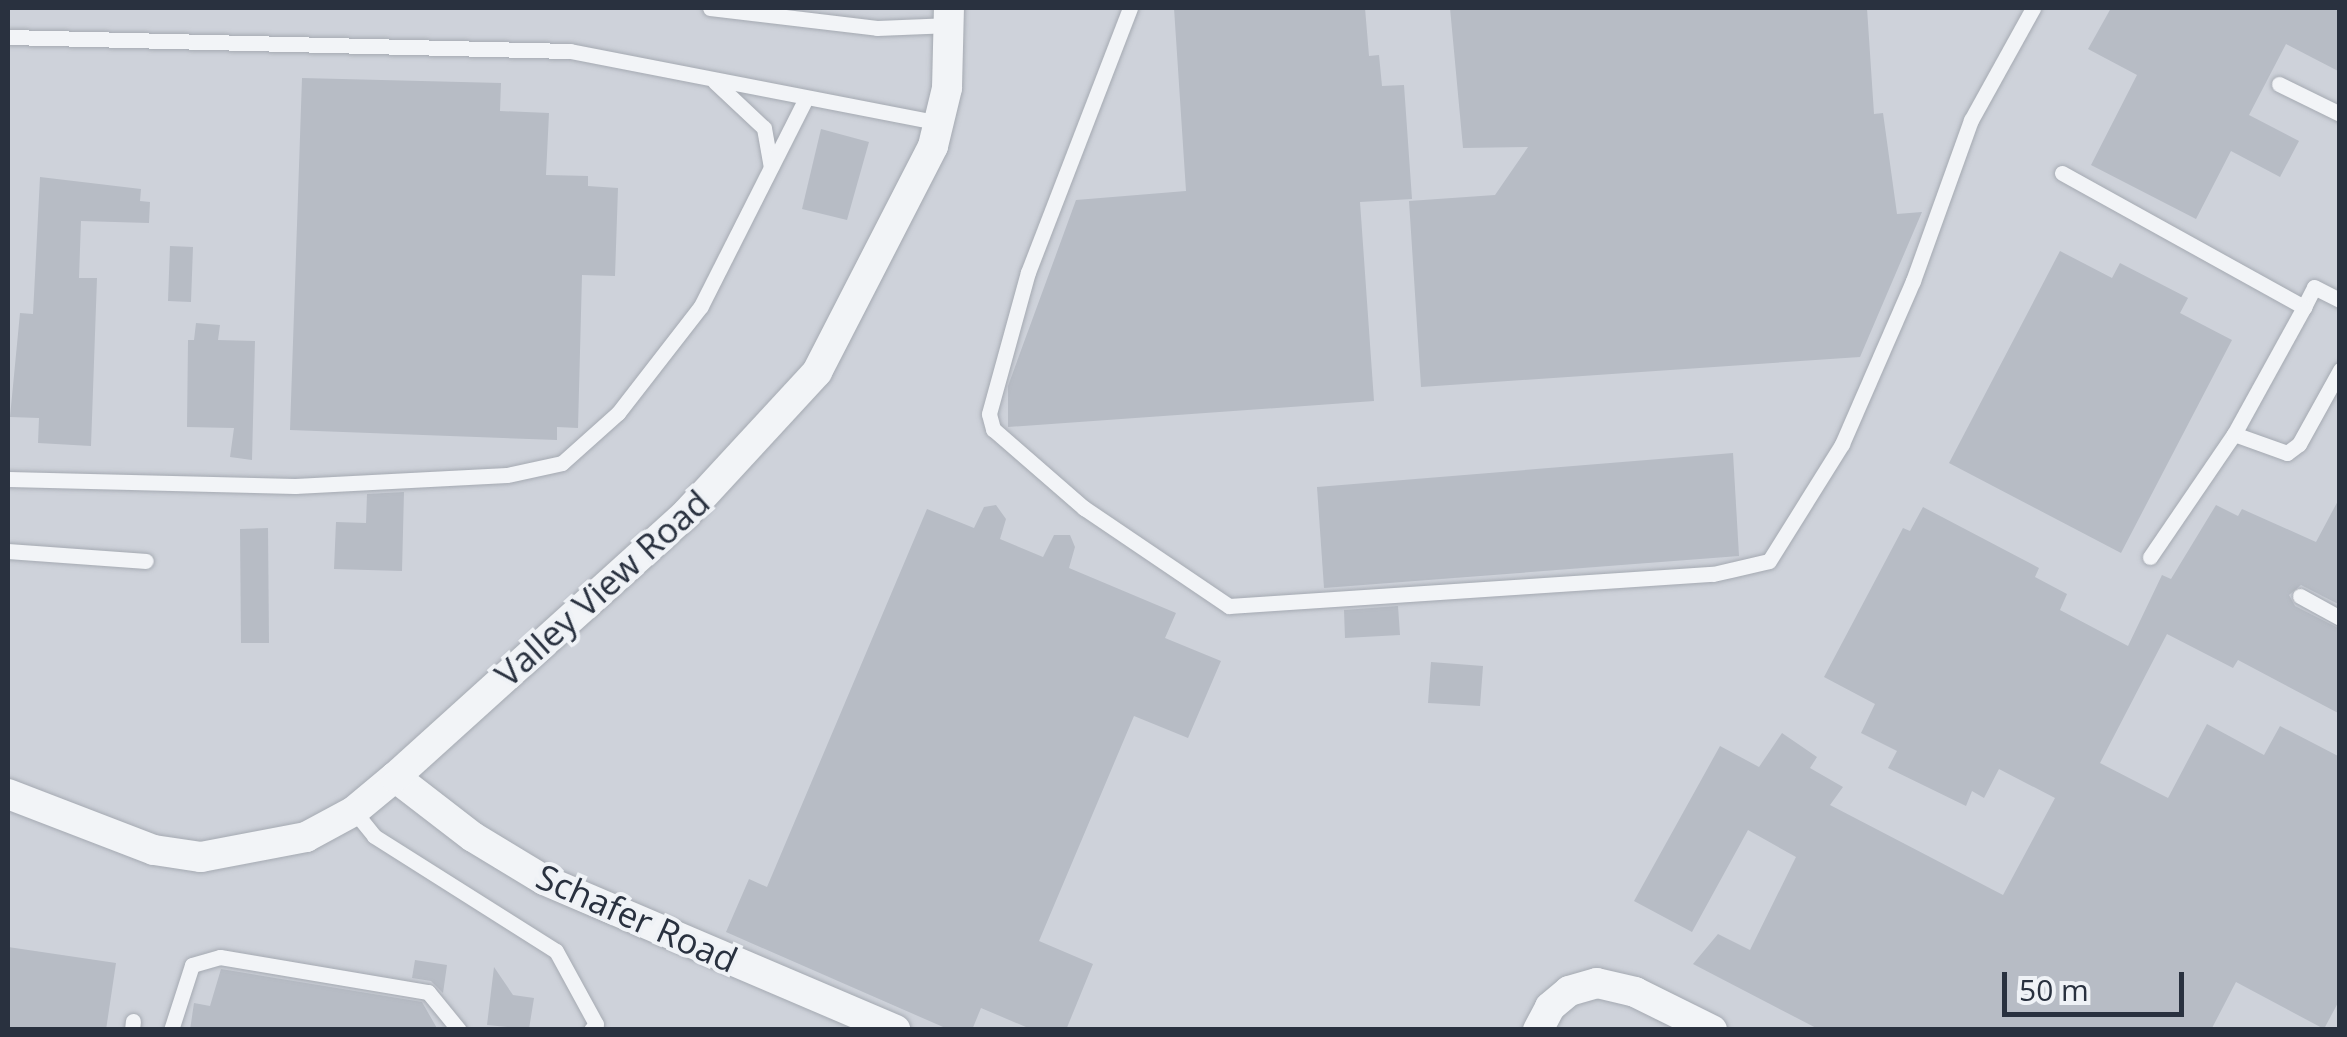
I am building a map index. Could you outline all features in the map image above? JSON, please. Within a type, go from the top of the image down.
[{"type":"street","name":"Valley View Road","points":[[8,794],[136,844],[201,857],[306,837],[354,811],[687,514],[782,416],[817,372],[915,190],[939,123],[950,16]]},
{"type":"street","name":"Schafer Road","points":[[395,777],[473,837],[544,880],[895,1030]]},
{"type":"street","points":[[1538,1030],[1550,1006],[1569,992],[1597,984],[1635,992],[1712,1030]]},
{"type":"lane","points":[[710,8],[793,12],[896,29],[950,16]]},
{"type":"lane","points":[[1130,8],[1028,272],[989,397],[990,424],[1084,508],[1228,606],[1713,574],[1769,560],[1842,444],[1913,281],[1971,120],[2033,8]]},
{"type":"lane","points":[[8,38],[570,52],[939,123]]},
{"type":"lane","points":[[708,78],[740,100],[764,128],[771,170]]},
{"type":"lane","points":[[2279,84],[2340,114]]},
{"type":"lane","points":[[8,479],[295,486],[508,475],[562,462],[618,413],[702,306],[806,98]]},
{"type":"lane","points":[[2062,173],[2304,307]]},
{"type":"lane","points":[[2150,557],[2234,434],[2314,287],[2340,300]]},
{"type":"lane","points":[[2234,434],[2286,453],[2299,444],[2340,370]]},
{"type":"lane","points":[[8,551],[146,561]]},
{"type":"lane","points":[[2300,596],[2340,618]]},
{"type":"lane","points":[[354,811],[374,836],[556,951],[596,1024],[590,1030]]},
{"type":"lane","points":[[170,1030],[192,964],[220,957],[428,992],[459,1030]]},
{"type":"shaded area","points":[[8,8],[2339,8],[2339,1029],[8,1029]]},
{"type":"building","points":[[1174,8],[1365,8],[1369,56],[1379,55],[1382,86],[1404,85],[1412,199],[1360,202],[1374,401],[1008,427],[1008,386],[1076,200],[1186,191]]},
{"type":"building","points":[[1450,8],[1867,8],[1874,114],[1883,113],[1897,214],[1922,212],[1860,357],[1421,387],[1409,201],[1495,195],[1528,147],[1463,148]]},
{"type":"building","points":[[2111,8],[2340,8],[2340,72],[2286,44],[2249,115],[2299,141],[2280,177],[2231,151],[2196,219],[2091,165],[2137,75],[2088,49]]},
{"type":"building","points":[[302,78],[501,83],[500,111],[549,113],[546,175],[588,176],[588,186],[618,188],[615,276],[582,275],[578,428],[557,427],[557,440],[290,430]]},
{"type":"building","points":[[821,129],[869,142],[847,220],[802,209]]},
{"type":"building","points":[[40,177],[141,189],[140,201],[150,202],[149,223],[81,221],[79,278],[97,278],[91,446],[38,443],[39,418],[10,417],[20,313],[33,314]]},
{"type":"building","points":[[170,246],[193,247],[191,302],[168,301]]},
{"type":"building","points":[[2060,251],[2112,278],[2120,263],[2188,298],[2180,313],[2232,340],[2121,553],[1949,463]]},
{"type":"building","points":[[196,323],[220,325],[218,340],[255,341],[252,460],[230,457],[234,428],[187,427],[188,340],[194,340]]},
{"type":"building","points":[[1733,453],[1739,556],[1324,588],[1317,487]]},
{"type":"building","points":[[404,492],[402,571],[334,569],[336,522],[366,523],[367,494]]},
{"type":"building","points":[[2340,497],[2340,605],[2301,585],[2289,595],[2295,606],[2340,629],[2340,714],[2238,660],[2233,668],[2167,634],[2100,763],[2168,798],[2207,724],[2264,755],[2280,726],[2340,757],[2340,999],[2324,1029],[2236,982],[2211,1030],[1820,1030],[1693,964],[1718,934],[1750,950],[1796,857],[1748,830],[1692,932],[1634,901],[1720,746],[1759,767],[1782,733],[1817,757],[1810,768],[1843,787],[1830,805],[2003,895],[2055,798],[1999,769],[1984,798],[1972,791],[1966,806],[1888,768],[1897,751],[1861,733],[1875,704],[1824,677],[1903,528],[1910,531],[1923,507],[2039,568],[2035,577],[2067,594],[2060,610],[2128,646],[2162,575],[2171,579],[2216,505],[2238,516],[2242,509],[2316,542]]},
{"type":"building","points":[[996,505],[1006,519],[1000,539],[1043,557],[1054,535],[1070,535],[1075,547],[1069,568],[1176,613],[1165,638],[1221,661],[1188,738],[1134,716],[1039,941],[1093,964],[1066,1030],[1033,1030],[981,1008],[972,1030],[950,1030],[726,932],[749,879],[767,887],[927,509],[974,528],[984,507]]},
{"type":"building","points":[[268,528],[269,643],[241,643],[240,529]]},
{"type":"building","points":[[1398,606],[1400,635],[1345,638],[1344,610]]},
{"type":"building","points":[[1431,662],[1483,666],[1480,706],[1428,703]]},
{"type":"building","points":[[8,947],[116,963],[106,1030],[8,1030]]},
{"type":"building","points":[[415,960],[447,965],[443,993],[431,981],[412,978]]},
{"type":"building","points":[[494,967],[513,995],[534,998],[529,1029],[487,1025]]},
{"type":"building","points":[[221,969],[422,1002],[438,1030],[190,1030],[194,1003],[210,1006]]}]
